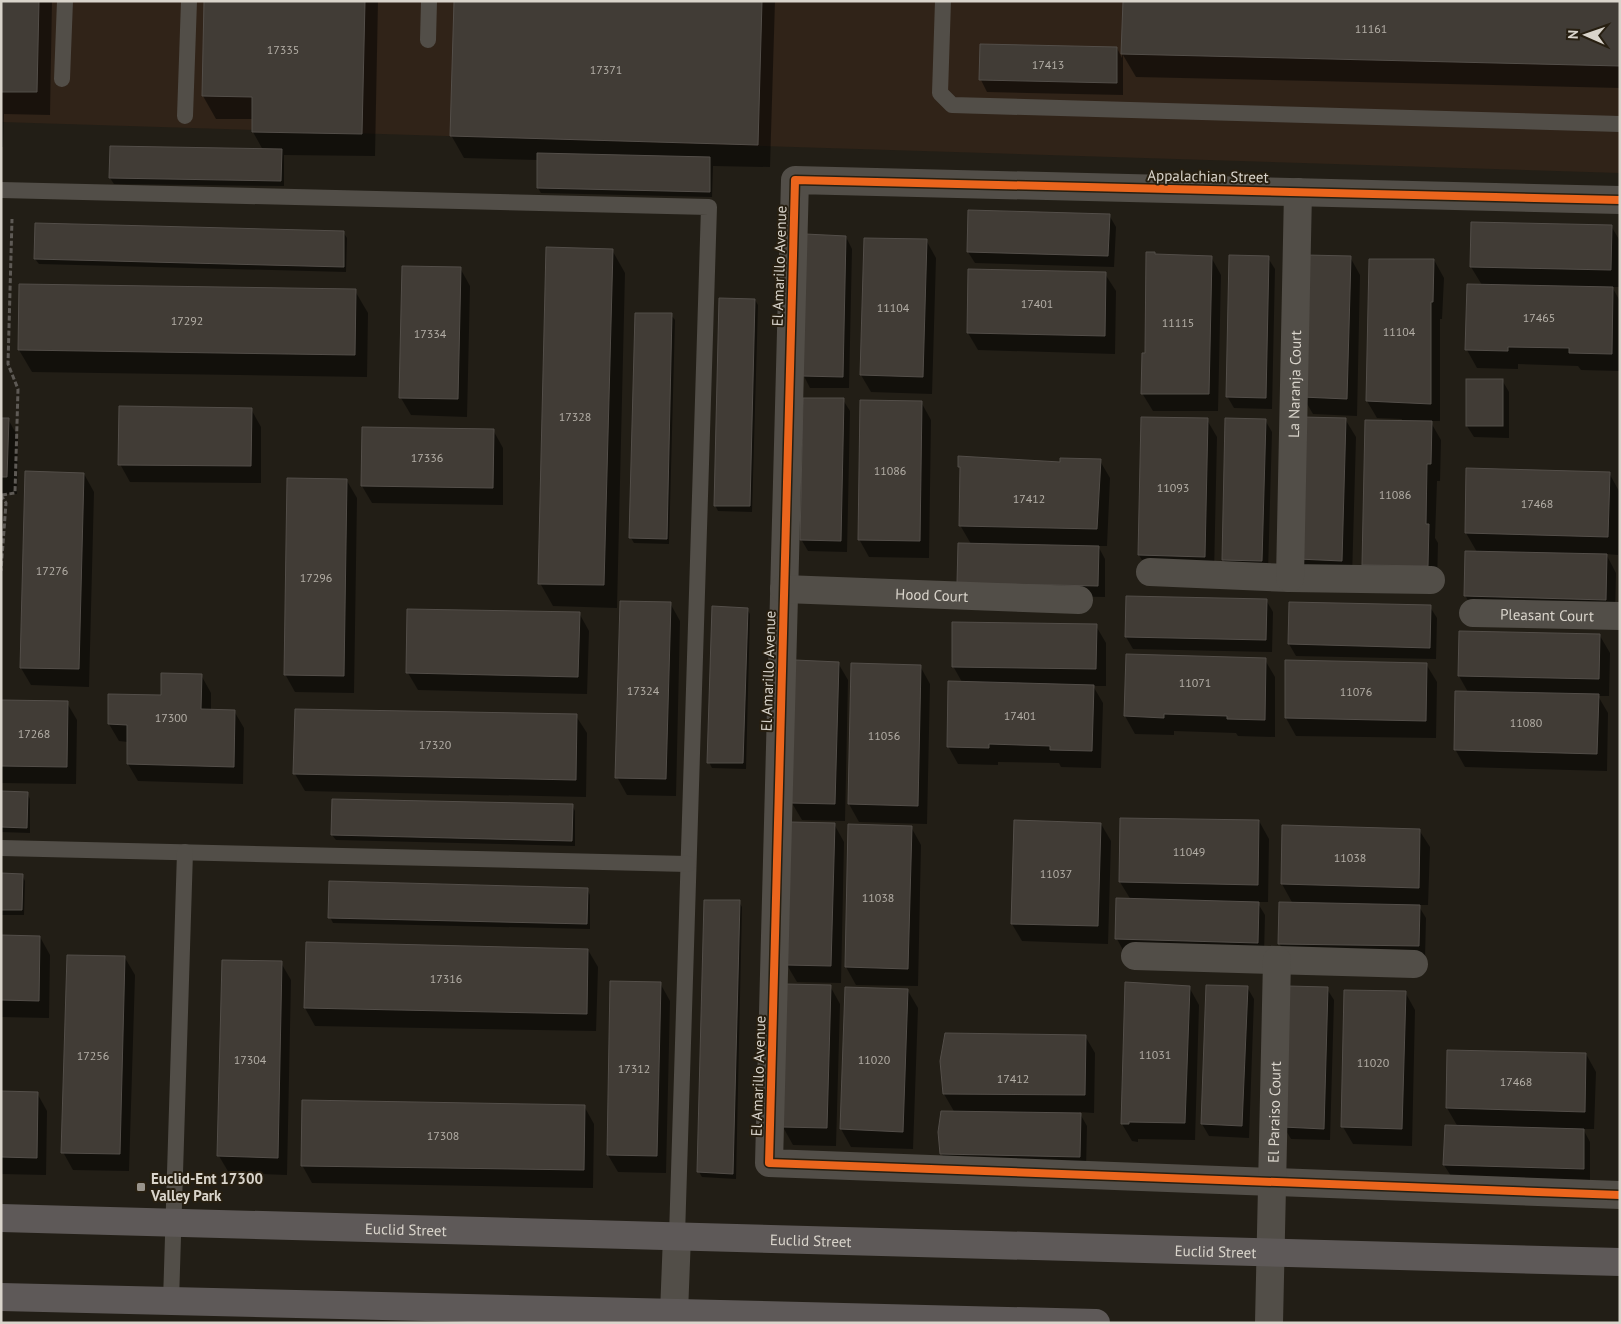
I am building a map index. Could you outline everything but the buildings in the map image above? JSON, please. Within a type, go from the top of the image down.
[{"type":"main road","name":"Euclid Street","points":[[1,1218],[1620,1262]]},
{"type":"main road","points":[[1,1297],[1096,1323]]},
{"type":"street","name":"Appalachian Street","points":[[796,180],[1620,200]]},
{"type":"street","name":"El Amarillo Avenue","points":[[796,180],[769,1163],[1274,1182]]},
{"type":"street","name":"La Naranja Court","points":[[1290,578],[1298,192]]},
{"type":"street","points":[[1150,572],[1290,578],[1431,580]]},
{"type":"street","name":"Hood Court","points":[[784,589],[1079,600]]},
{"type":"street","name":"Pleasant Court","points":[[1473,613],[1620,616]]},
{"type":"street","points":[[1135,956],[1414,964]]},
{"type":"street","name":"El Paraiso Court","points":[[1269,1323],[1274,1182],[1278,960]]},
{"type":"street","points":[[1274,1182],[1620,1195]]},
{"type":"street","points":[[674,1313],[677,1236]]},
{"type":"lane","points":[[62,78],[65,1]]},
{"type":"lane","points":[[185,116],[189,1]]},
{"type":"lane","points":[[428,40],[429,1]]},
{"type":"lane","points":[[943,1],[940,93],[952,105],[1620,124]]},
{"type":"lane","points":[[7,190],[709,207],[677,1236]]},
{"type":"lane","points":[[1,848],[688,864]]},
{"type":"lane","points":[[171,1301],[185,852]]},
{"type":"path","points":[[1,571],[6,503],[2,495],[15,493],[18,389],[8,364],[7,190]]},
{"type":"shaded area","points":[[1,1],[1620,1],[1620,173],[1,122]]},
{"type":"cycle path","points":[[1620,200],[795,180],[769,1163],[1620,1195]]},
{"type":"place","name":"Euclid-Ent 17300 Valley Park","points":[[141,1187]]}]
